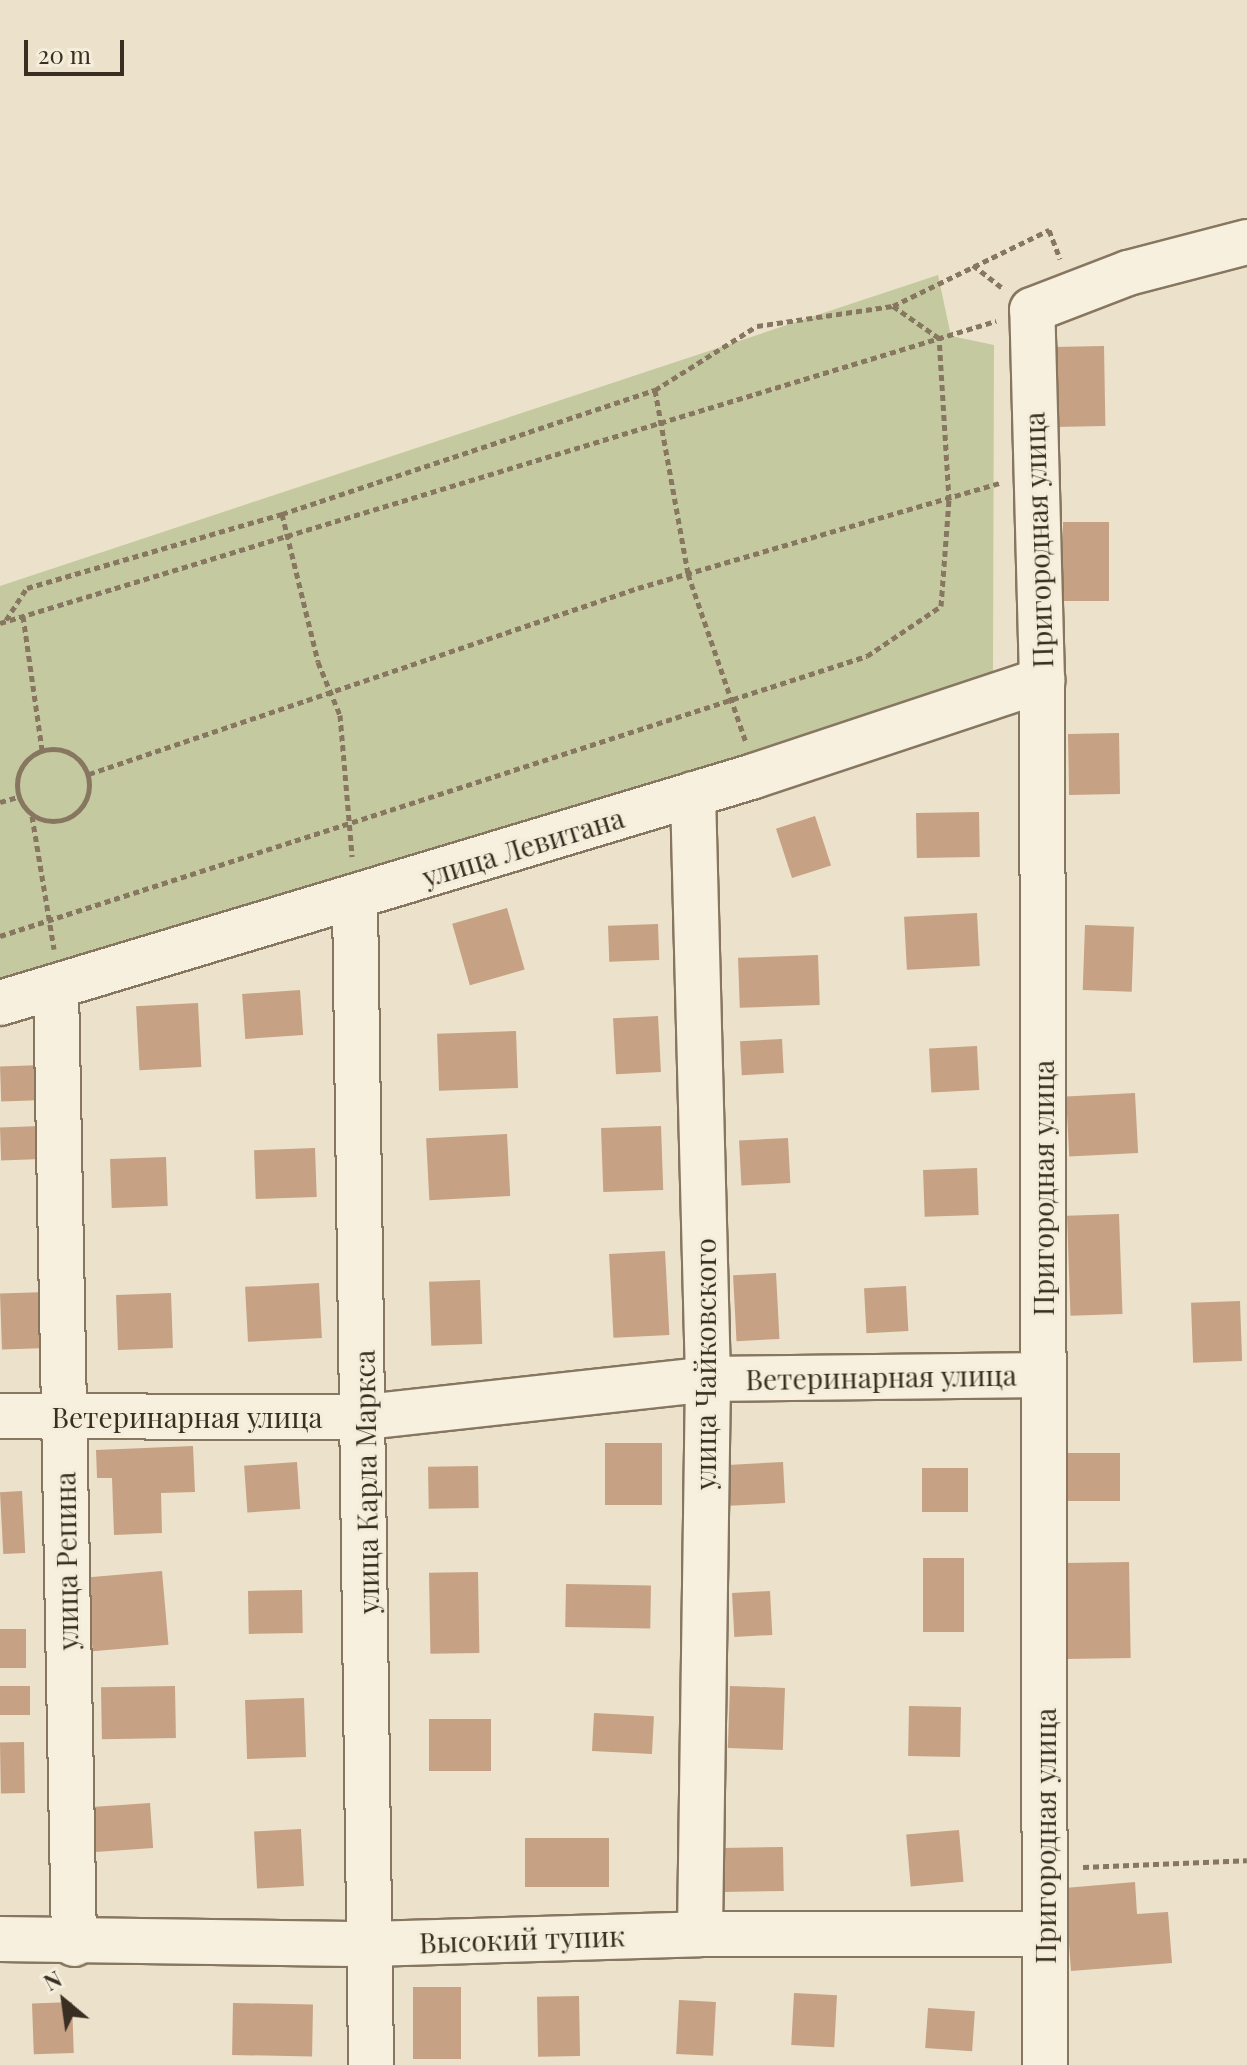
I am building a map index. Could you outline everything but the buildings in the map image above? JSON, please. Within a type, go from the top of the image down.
[{"type":"street","points":[[1032,310],[1072,294],[1247,242]]},
{"type":"street","name":"Пригородная улица","points":[[1032,310],[1042,680],[1045,2065]]},
{"type":"street","name":"улица Левитана","points":[[0,1003],[355,900],[754,776],[1042,680]]},
{"type":"street","name":"улица Чайковского","points":[[693,794],[708,1379],[700,1934]]},
{"type":"street","name":"улица Карла Маркса","points":[[355,900],[366,1417],[371,2065]]},
{"type":"street","name":"улица Репина","points":[[56,987],[74,1944]]},
{"type":"street","name":"Ветеринарная улица","points":[[0,1416],[366,1417],[708,1379],[1043,1375]]},
{"type":"street","name":"Высокий тупик","points":[[0,1939],[74,1944],[370,1944],[700,1934],[1044,1934]]},
{"type":"path","points":[[3,622],[27,588],[282,514],[655,390],[757,326],[893,306],[1049,230],[1072,294]]},
{"type":"path","points":[[893,306],[939,338]]},
{"type":"path","points":[[3,622],[1032,310]]},
{"type":"path","points":[[0,936],[349,826],[867,656],[941,606],[949,500],[939,338]]},
{"type":"path","points":[[655,390],[688,574],[735,701],[754,776]]},
{"type":"path","points":[[89,774],[330,691],[688,574],[949,500],[1035,471]]},
{"type":"path","points":[[282,514],[330,691],[340,715],[355,900]]},
{"type":"path","points":[[23,616],[42,750]]},
{"type":"path","points":[[32,816],[62,822],[86,804],[89,774],[70,752],[42,750],[20,768],[17,797],[32,816],[53,918],[56,987]]},
{"type":"path","points":[[0,802],[17,797]]},
{"type":"path","points":[[1046,1868],[1247,1860]]},
{"type":"green space","points":[[938,275],[951,336],[994,345],[993,674],[693,775],[0,988],[0,586]]}]
